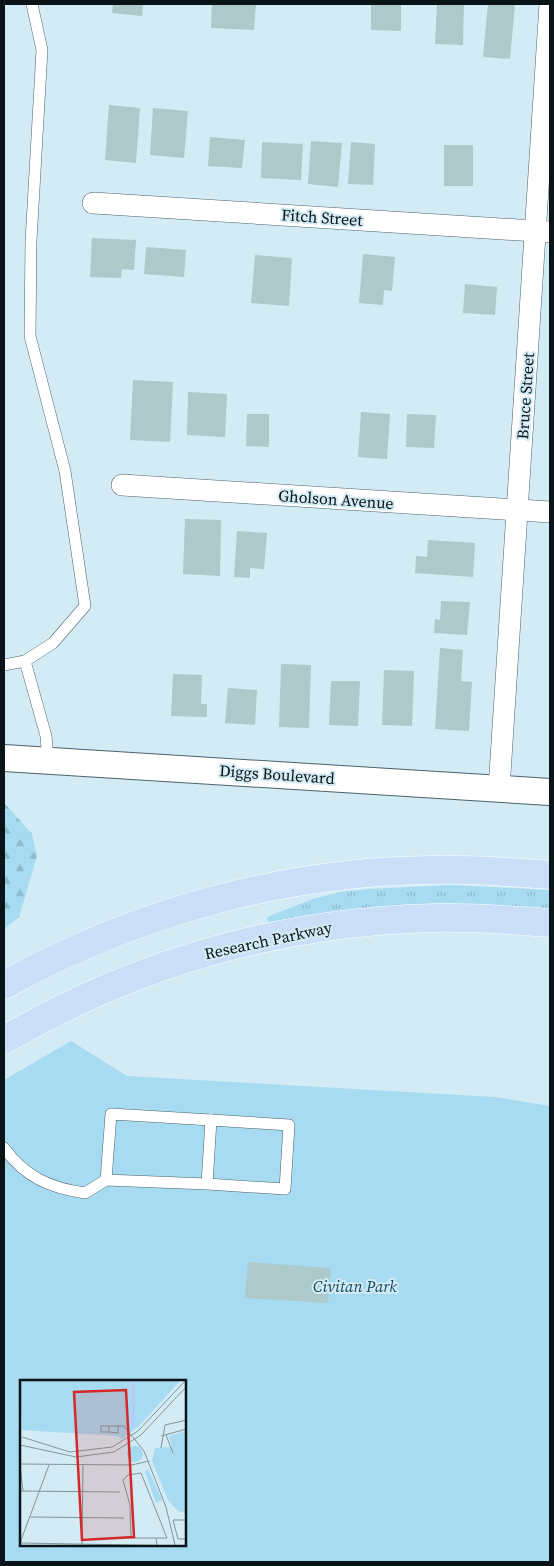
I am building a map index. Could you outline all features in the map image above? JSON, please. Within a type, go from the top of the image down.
[{"type":"main road","points":[[4,985],[40,965],[103,937],[166,914],[232,895],[297,882],[367,873],[433,870],[501,871],[550,875]]},
{"type":"main road","name":"Research Parkway","points":[[4,1040],[62,1008],[122,982],[181,960],[243,942],[305,929],[371,921],[434,918],[499,919],[550,923]]},
{"type":"street","name":"Bruce Street","points":[[499,789],[518,510],[543,232],[550,4]]},
{"type":"street","name":"Fitch Street","points":[[93,203],[543,232]]},
{"type":"street","name":"Gholson Avenue","points":[[122,485],[550,512]]},
{"type":"street","name":"Diggs Boulevard","points":[[4,758],[550,792]]},
{"type":"lane","points":[[4,665],[25,662],[53,643],[85,606],[66,471],[30,336],[32,222],[42,50],[32,4]]},
{"type":"lane","points":[[25,662],[46,736],[48,760]]},
{"type":"lane","points":[[4,1148],[11,1158],[44,1184],[64,1190],[85,1193],[106,1180],[285,1189],[290,1124],[111,1114],[106,1180]]},
{"type":"lane","points":[[207,1184],[211,1120]]},
{"type":"green space","points":[[4,804],[32,834],[37,856],[19,917],[4,929]]},
{"type":"green space","points":[[452,885],[550,890],[550,913],[269,927],[267,917],[313,899],[340,892]]},
{"type":"green space","name":"Civitan Park","points":[[71,1041],[127,1076],[495,1097],[550,1106],[550,1562],[4,1562],[4,1080]]},
{"type":"building","points":[[113,4],[143,4],[142,16],[112,13]]},
{"type":"building","points":[[212,4],[256,4],[254,30],[211,28]]},
{"type":"building","points":[[371,4],[401,4],[401,31],[371,30]]},
{"type":"building","points":[[437,4],[464,4],[463,45],[435,44]]},
{"type":"building","points":[[488,4],[515,4],[510,59],[483,57]]},
{"type":"building","points":[[109,105],[140,108],[136,163],[105,160]]},
{"type":"building","points":[[153,108],[188,111],[184,158],[150,155]]},
{"type":"building","points":[[210,137],[245,140],[242,168],[208,166]]},
{"type":"building","points":[[311,141],[342,143],[338,187],[308,184]]},
{"type":"building","points":[[262,142],[303,144],[301,180],[261,178]]},
{"type":"building","points":[[351,142],[375,144],[373,185],[348,184]]},
{"type":"building","points":[[444,145],[473,145],[473,186],[444,186]]},
{"type":"building","points":[[92,238],[136,240],[134,270],[122,269],[121,278],[90,277]]},
{"type":"building","points":[[146,247],[186,250],[184,277],[144,274]]},
{"type":"building","points":[[363,254],[395,257],[392,291],[384,290],[383,305],[359,303]]},
{"type":"building","points":[[255,255],[292,258],[289,306],[251,303]]},
{"type":"building","points":[[465,284],[497,287],[495,315],[463,313]]},
{"type":"building","points":[[133,380],[173,382],[170,442],[130,440]]},
{"type":"building","points":[[188,392],[227,394],[225,437],[187,435]]},
{"type":"building","points":[[361,412],[390,414],[387,459],[358,457]]},
{"type":"building","points":[[247,414],[269,414],[269,447],[246,446]]},
{"type":"building","points":[[407,414],[436,415],[434,448],[406,447]]},
{"type":"building","points":[[185,519],[221,520],[220,576],[183,574]]},
{"type":"building","points":[[237,531],[267,533],[264,569],[250,568],[250,578],[234,577]]},
{"type":"building","points":[[428,540],[475,543],[473,577],[415,573],[416,556],[427,557]]},
{"type":"building","points":[[441,601],[470,602],[467,635],[434,633],[435,619],[440,620]]},
{"type":"building","points":[[440,648],[463,650],[461,681],[472,682],[469,731],[435,729]]},
{"type":"building","points":[[281,664],[311,665],[309,728],[279,727]]},
{"type":"building","points":[[384,670],[414,671],[412,726],[382,725]]},
{"type":"building","points":[[173,674],[202,675],[201,704],[207,704],[207,717],[171,716]]},
{"type":"building","points":[[331,681],[360,681],[358,726],[329,725]]},
{"type":"building","points":[[228,688],[257,690],[255,725],[225,723]]},
{"type":"building","points":[[248,1262],[331,1268],[328,1303],[245,1298]]}]
